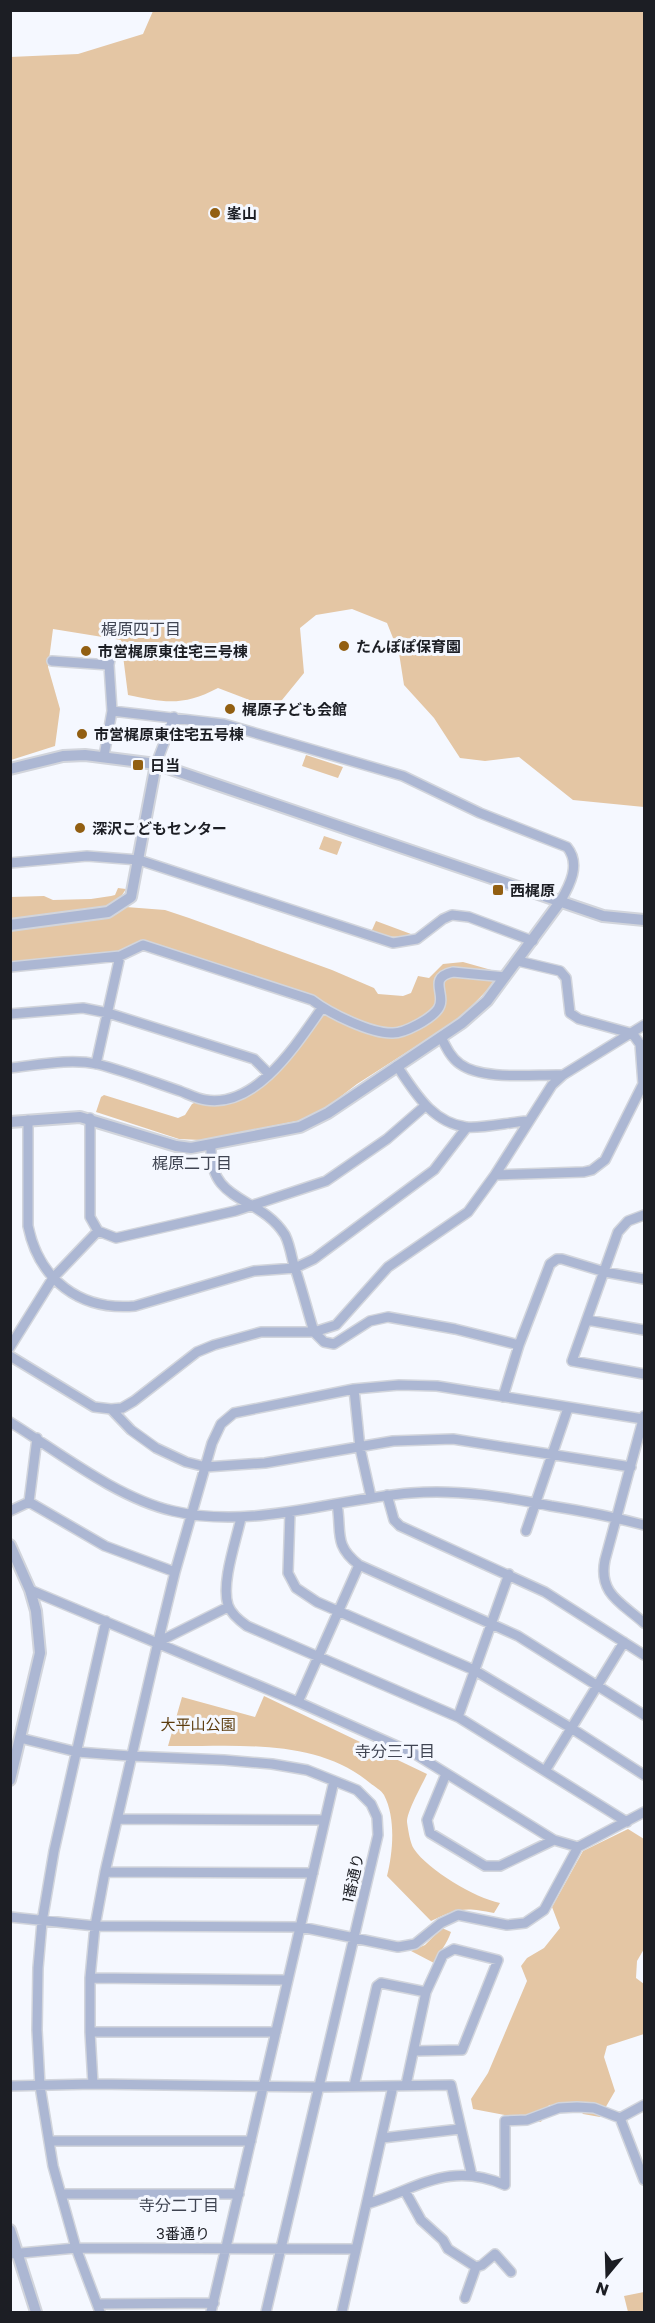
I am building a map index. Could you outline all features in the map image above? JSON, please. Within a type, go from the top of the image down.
[{"type":"street","points":[[104,756],[112,711],[109,665],[112,650]]},
{"type":"street","points":[[52,662],[109,665]]},
{"type":"street","points":[[10,1122],[90,1118],[176,1146],[191,1148],[211,1146],[300,1127],[328,1113],[441,1037],[487,1001],[560,902],[575,862],[571,851],[563,844],[480,813],[403,776],[224,724],[112,711]]},
{"type":"street","points":[[10,925],[108,912],[130,897],[156,764],[174,717]]},
{"type":"street","points":[[10,769],[63,756],[104,756],[156,764],[603,916],[645,920]]},
{"type":"street","points":[[10,863],[87,856],[139,860],[393,943],[417,939],[452,915],[469,917],[533,940]]},
{"type":"street","points":[[10,967],[120,956],[143,945],[312,1000],[322,1008],[376,1031],[393,1033],[411,1028],[436,1012],[441,1000],[439,982],[446,974],[453,972],[505,977]]},
{"type":"street","points":[[96,1064],[120,956]]},
{"type":"street","points":[[518,961],[560,971],[566,978],[570,1013],[579,1019],[632,1033],[645,1039]]},
{"type":"street","points":[[10,1014],[84,1008],[108,1013],[254,1059],[269,1074]]},
{"type":"street","points":[[10,1068],[74,1062],[96,1064],[207,1100],[238,1097],[269,1074],[290,1053],[322,1008]]},
{"type":"street","points":[[10,1356],[94,1407],[122,1408],[197,1352],[214,1345],[261,1332],[314,1332],[336,1325],[388,1267],[468,1212],[495,1175],[527,1121],[552,1085],[563,1074],[645,1025]]},
{"type":"street","points":[[495,1175],[584,1172],[592,1170],[605,1160],[643,1084],[640,1044],[632,1033]]},
{"type":"street","points":[[441,1037],[452,1056],[460,1064],[479,1073],[563,1074]]},
{"type":"street","points":[[397,1066],[425,1106],[444,1120],[467,1128],[527,1121]]},
{"type":"street","points":[[90,1118],[90,1217],[98,1231],[116,1238],[253,1205],[326,1180],[387,1139],[425,1106]]},
{"type":"street","points":[[28,1120],[28,1226],[36,1252],[53,1278],[80,1298],[97,1305],[121,1307],[135,1306],[254,1271],[295,1268],[314,1259],[434,1170],[467,1128]]},
{"type":"street","points":[[211,1146],[214,1174],[221,1186],[272,1219],[286,1237],[314,1332],[324,1342],[334,1344],[370,1321],[388,1317],[455,1329],[519,1345]]},
{"type":"street","points":[[645,1215],[628,1221],[618,1232],[572,1361],[645,1374]]},
{"type":"street","points":[[10,1347],[53,1278],[98,1231]]},
{"type":"street","points":[[503,1397],[519,1345],[550,1264],[562,1259],[604,1272],[645,1280]]},
{"type":"street","points":[[587,1320],[645,1330]]},
{"type":"street","points":[[93,2084],[90,1978],[95,1926],[105,1872],[130,1756],[175,1572],[221,1424],[234,1413],[354,1389],[399,1385],[437,1386],[644,1418],[605,1560],[603,1579],[609,1593],[645,1623]]},
{"type":"street","points":[[354,1389],[360,1448],[371,1497]]},
{"type":"street","points":[[526,1531],[568,1408]]},
{"type":"street","points":[[111,1409],[131,1430],[156,1448],[186,1462],[206,1467],[265,1463],[393,1441],[453,1439],[631,1467]]},
{"type":"street","points":[[10,1422],[123,1493],[152,1505],[192,1515],[241,1518],[290,1512],[371,1497],[437,1491],[474,1493],[536,1503],[645,1525]]},
{"type":"street","points":[[29,1502],[37,1438]]},
{"type":"street","points":[[387,1495],[394,1520],[400,1526],[545,1592],[645,1655]]},
{"type":"street","points":[[10,1511],[29,1502]]},
{"type":"street","points":[[29,1502],[105,1546],[175,1572]]},
{"type":"street","points":[[337,1504],[340,1543],[348,1556],[359,1565],[492,1622],[645,1715]]},
{"type":"street","points":[[290,1512],[288,1573],[296,1588],[317,1602],[474,1671],[645,1775]]},
{"type":"street","points":[[241,1518],[226,1593],[228,1607],[247,1626],[458,1717],[627,1822]]},
{"type":"street","points":[[10,1545],[30,1590],[36,1611],[40,1653],[10,1780]]},
{"type":"street","points":[[298,1702],[359,1565]]},
{"type":"street","points":[[458,1717],[509,1574]]},
{"type":"street","points":[[30,1590],[158,1642],[415,1754],[554,1840],[578,1847]]},
{"type":"street","points":[[158,1642],[228,1607]]},
{"type":"street","points":[[106,1621],[54,1851],[42,1922],[38,1989],[40,2085],[49,2140],[76,2248],[98,2308],[213,2308],[334,1780]]},
{"type":"street","points":[[545,1771],[624,1642]]},
{"type":"street","name":"1番通り","points":[[20,1738],[77,1752],[272,1764],[306,1770],[357,1790],[371,1803],[377,1817],[378,1835],[355,1939],[266,2313]]},
{"type":"street","points":[[446,1774],[427,1820],[430,1833],[485,1866],[500,1866],[554,1840]]},
{"type":"street","points":[[10,1917],[95,1926],[301,1927],[398,1947],[415,1944],[441,1923],[458,1915],[507,1925],[525,1923],[544,1910],[578,1847],[645,1812]]},
{"type":"street","points":[[118,1819],[326,1820]]},
{"type":"street","points":[[105,1872],[313,1873]]},
{"type":"street","points":[[406,2085],[426,1992],[443,1955],[454,1949],[498,1960],[462,2050],[414,2051]]},
{"type":"street","points":[[90,1978],[288,1980]]},
{"type":"street","points":[[354,2086],[377,1986],[381,1983],[426,1992]]},
{"type":"street","points":[[90,2032],[276,2032]]},
{"type":"street","points":[[10,2086],[93,2084],[320,2087],[451,2085],[472,2176]]},
{"type":"street","points":[[342,2313],[393,2086]]},
{"type":"street","points":[[620,2118],[645,2104]]},
{"type":"street","points":[[367,2204],[405,2191],[430,2179],[451,2175],[492,2179],[505,2185],[505,2121],[527,2120],[559,2108],[594,2108],[620,2118],[645,2180]]},
{"type":"street","points":[[382,2138],[460,2129]]},
{"type":"street","points":[[49,2140],[251,2141]]},
{"type":"street","points":[[405,2191],[421,2220],[443,2240],[447,2249],[476,2267]]},
{"type":"street","points":[[61,2194],[239,2194]]},
{"type":"street","points":[[10,2230],[13,2253],[36,2313]]},
{"type":"street","name":"3番通り","points":[[13,2253],[76,2248],[356,2249]]},
{"type":"street","points":[[476,2267],[495,2254],[511,2272]]},
{"type":"street","points":[[465,2298],[476,2267]]},
{"type":"green space","points":[[153,11],[644,11],[644,807],[573,800],[519,757],[485,761],[460,758],[434,718],[404,685],[399,653],[387,623],[352,609],[316,615],[300,628],[304,673],[282,700],[270,708],[218,688],[195,698],[174,701],[128,695],[121,640],[53,629],[48,667],[60,709],[55,746],[11,760],[10,57],[78,54],[143,34]]},
{"type":"green space","points":[[306,755],[343,767],[338,778],[302,766]]},
{"type":"green space","points":[[324,836],[342,842],[337,855],[319,849]]},
{"type":"green space","points":[[118,888],[126,889],[120,898],[109,906],[11,919],[10,897],[44,896],[53,900],[91,899],[115,895]]},
{"type":"green space","points":[[126,907],[165,910],[189,918],[332,970],[374,988],[378,994],[403,996],[411,993],[418,976],[429,978],[443,964],[463,962],[495,971],[493,973],[456,969],[435,981],[436,1005],[431,1011],[405,1025],[382,1029],[272,984],[146,943],[114,954],[11,963],[10,929],[117,914]]},
{"type":"green space","points":[[376,921],[411,934],[396,937],[382,934],[372,930]]},
{"type":"green space","points":[[449,977],[493,978],[495,982],[460,1018],[357,1084],[323,1110],[302,1120],[201,1140],[179,1139],[96,1112],[101,1097],[104,1095],[178,1118],[185,1115],[192,1104],[198,1101],[216,1104],[267,1082],[299,1048],[322,1016],[329,1014],[386,1037],[430,1021],[443,982]]},
{"type":"green space","name":"大平山公園","points":[[264,1696],[427,1774],[408,1817],[410,1840],[421,1857],[441,1874],[465,1889],[500,1903],[494,1913],[462,1910],[448,1913],[431,1921],[387,1876],[391,1856],[392,1824],[384,1795],[348,1768],[325,1758],[299,1751],[246,1746],[168,1746],[182,1697],[255,1717]]},
{"type":"green space","points":[[628,1829],[644,1839],[644,1949],[637,1961],[636,1978],[644,1984],[644,2034],[607,2046],[604,2057],[615,2091],[600,2117],[583,2114],[576,2104],[549,2105],[541,2122],[473,2109],[471,2099],[488,2073],[527,1981],[521,1966],[527,1958],[544,1948],[560,1928],[552,1907],[583,1851]]},
{"type":"green space","points":[[442,1928],[451,1932],[434,1963],[411,1951],[425,1945]]},
{"type":"green space","points":[[644,2292],[644,2312],[628,2312],[624,2296]]},
{"type":"place","name":"峯山","points":[[215,213]]},
{"type":"place","name":"たんぽぽ保育園","points":[[344,646]]},
{"type":"place","name":"市営梶原東住宅三号棟","points":[[86,651]]},
{"type":"place","name":"梶原子ども会館","points":[[230,709]]},
{"type":"place","name":"市営梶原東住宅五号棟","points":[[82,734]]},
{"type":"place","name":"日当","points":[[138,765]]},
{"type":"place","name":"深沢こどもセンター","points":[[80,828]]},
{"type":"place","name":"西梶原","points":[[498,890]]},
{"type":"district","name":"梶原四丁目","points":[[141,629]]},
{"type":"district","name":"梶原二丁目","points":[[192,1163]]},
{"type":"district","name":"寺分三丁目","points":[[395,1751]]},
{"type":"district","name":"寺分二丁目","points":[[179,2205]]}]
